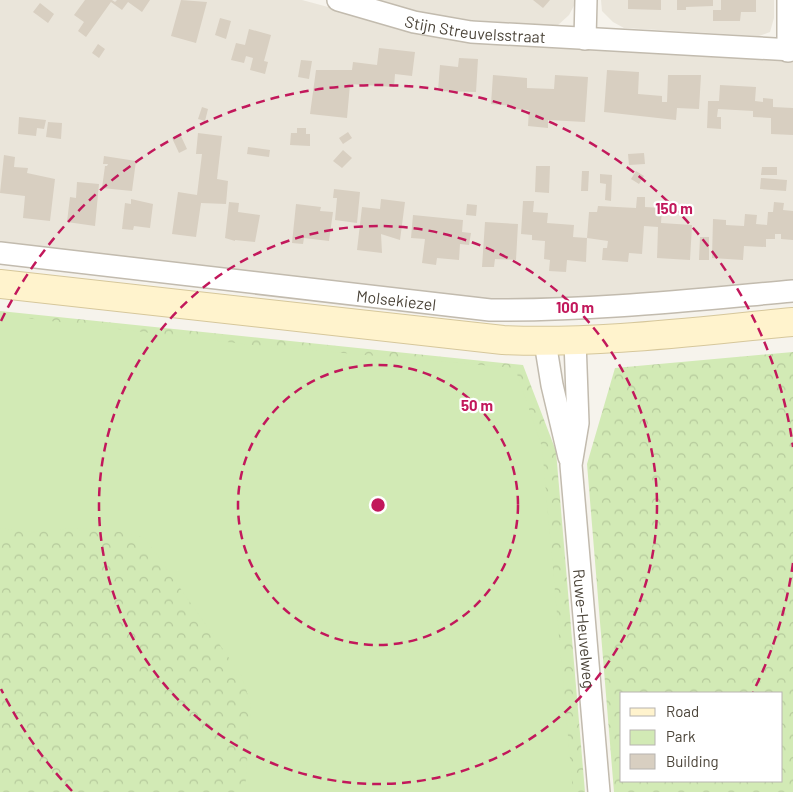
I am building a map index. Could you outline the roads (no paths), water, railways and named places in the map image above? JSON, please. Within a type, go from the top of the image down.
[{"type":"main road","name":"Molsekiezel","points":[[0,284],[455,335],[545,342],[793,322]]},
{"type":"street","name":"Stijn Streuvelsstraat","points":[[338,0],[414,22],[471,32],[791,50]]},
{"type":"street","points":[[585,39],[586,0]]},
{"type":"street","points":[[788,0],[791,50]]},
{"type":"street","name":"Molsekiezel","points":[[0,253],[490,310],[586,309],[793,291]]},
{"type":"street","name":"Ruwe-Heuvelweg","points":[[575,341],[578,423],[572,464],[598,792]]},
{"type":"street","name":"Ruwe-Heuvelweg","points":[[545,342],[565,446],[572,464]]}]
